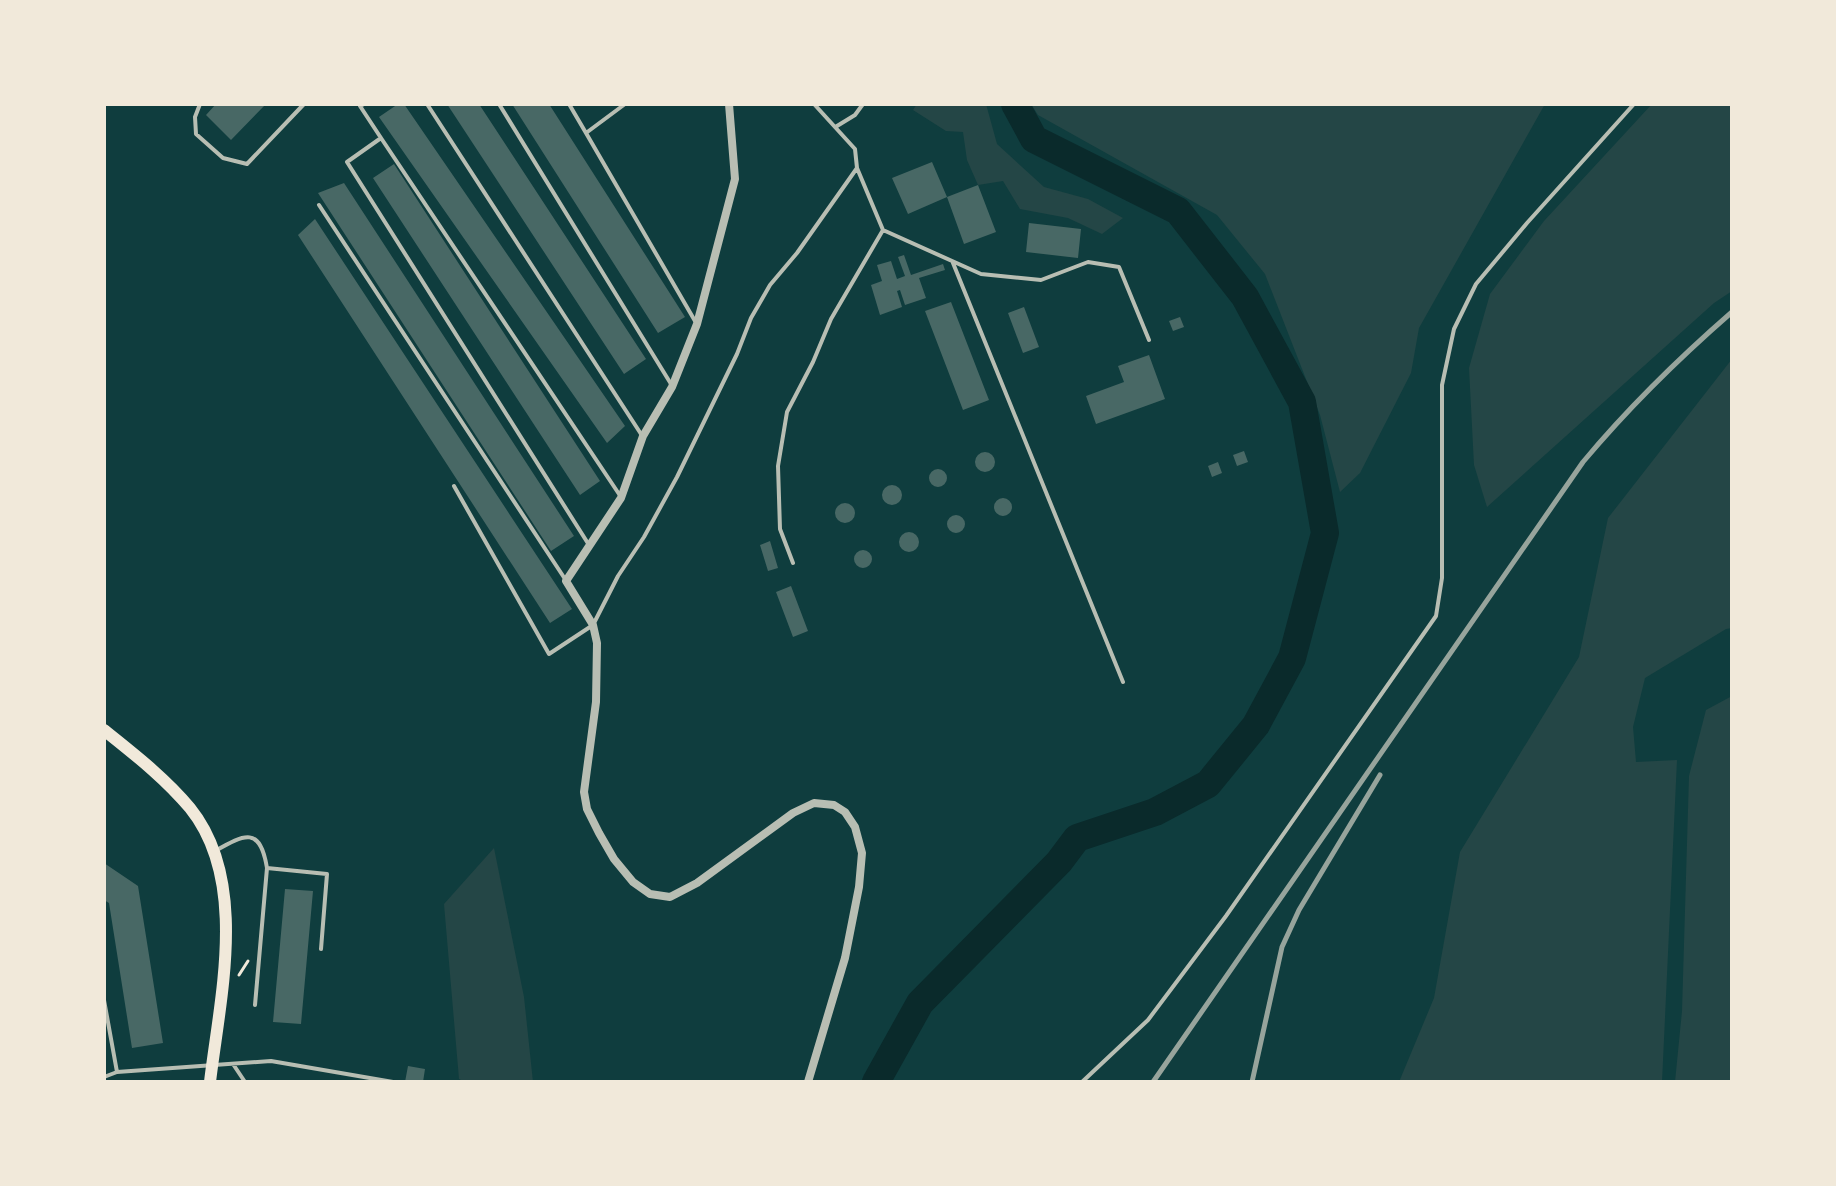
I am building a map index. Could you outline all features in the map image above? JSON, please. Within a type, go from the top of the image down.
[{"type":"main road","points":[[104,730],[176,793],[192,811],[214,851],[225,895],[226,924],[210,1082]]},
{"type":"street","points":[[729,104],[735,179],[697,324],[672,387],[643,436],[621,498],[566,581],[593,625],[597,643],[596,702],[584,792],[587,809],[614,859],[633,882],[650,894],[670,897],[697,883],[793,813],[814,803],[834,805],[845,812],[855,827],[862,853],[859,887],[845,958],[808,1082]]},
{"type":"lane","points":[[200,104],[195,117],[196,134],[223,158],[247,164],[304,104]]},
{"type":"lane","points":[[364,104],[360,106],[621,498]]},
{"type":"lane","points":[[427,104],[643,436]]},
{"type":"lane","points":[[499,104],[672,387]]},
{"type":"lane","points":[[569,104],[697,324]]},
{"type":"lane","points":[[586,133],[625,104]]},
{"type":"lane","points":[[814,104],[855,149],[857,168],[883,230],[981,274],[1041,280],[1088,262],[1119,267],[1149,340]]},
{"type":"lane","points":[[837,126],[855,115],[863,104]]},
{"type":"lane","points":[[1082,1082],[1148,1020],[1226,916],[1436,616],[1442,578],[1442,385],[1454,329],[1476,284],[1634,104]]},
{"type":"lane","points":[[381,138],[347,162],[591,547]]},
{"type":"lane","points":[[454,486],[549,654],[593,625],[618,576],[677,477],[737,354],[751,318],[770,285],[797,253],[857,168]]},
{"type":"lane","points":[[319,205],[566,581]]},
{"type":"lane","points":[[793,563],[780,529],[778,466],[787,412],[831,319],[883,230]]},
{"type":"lane","points":[[953,263],[1123,682]]},
{"type":"lane","points":[[214,851],[240,836],[258,842],[264,852],[267,868],[255,1005]]},
{"type":"lane","points":[[267,868],[327,874],[321,949]]},
{"type":"lane","points":[[104,1000],[117,1072]]},
{"type":"lane","points":[[104,1077],[117,1072],[271,1061],[393,1082]]},
{"type":"lane","points":[[233,1064],[245,1082]]},
{"type":"shaded area","points":[[917,104],[986,104],[997,144],[1044,187],[1088,199],[1123,218],[1102,234],[1068,218],[1020,209],[1003,181],[978,185],[967,160],[963,132],[946,131],[913,110]]},
{"type":"shaded area","points":[[1031,104],[1545,104],[1419,328],[1411,373],[1360,473],[1340,492],[1320,415],[1265,274],[1217,215],[1038,115]]},
{"type":"shaded area","points":[[1652,104],[1732,104],[1732,291],[1714,303],[1487,507],[1474,465],[1469,368],[1490,294],[1544,221]]},
{"type":"shaded area","points":[[1732,359],[1732,628],[1645,678],[1633,727],[1636,762],[1677,760],[1662,1082],[1399,1082],[1434,998],[1460,852],[1579,657],[1608,518]]},
{"type":"shaded area","points":[[1732,696],[1732,1081],[1675,1082],[1682,1011],[1689,776],[1706,710]]},
{"type":"shaded area","points":[[494,848],[524,997],[533,1082],[465,1082],[459,1079],[444,904]]},
{"type":"building","points":[[216,104],[266,104],[231,140],[206,115]]},
{"type":"building","points":[[398,104],[404,104],[625,426],[607,443],[379,117]]},
{"type":"building","points":[[447,104],[479,104],[646,359],[624,374]]},
{"type":"building","points":[[512,104],[549,104],[685,317],[658,333]]},
{"type":"building","points":[[932,162],[947,197],[908,214],[892,178]]},
{"type":"building","points":[[394,164],[600,481],[580,495],[373,178]]},
{"type":"building","points":[[344,183],[574,536],[551,551],[318,193]]},
{"type":"building","points":[[978,185],[996,232],[964,244],[947,197]]},
{"type":"building","points":[[315,219],[572,609],[550,623],[298,235]]},
{"type":"building","points":[[1029,223],[1081,229],[1078,258],[1026,252]]},
{"type":"building","points":[[904,255],[911,275],[943,264],[945,270],[919,278],[926,298],[905,305],[900,290],[897,291],[902,307],[880,315],[871,285],[882,281],[877,265],[891,261],[897,279],[905,276],[898,257]]},
{"type":"building","points":[[951,302],[989,400],[963,410],[925,311]]},
{"type":"building","points":[[1024,307],[1039,347],[1023,353],[1008,313]]},
{"type":"building","points":[[1180,317],[1184,327],[1173,331],[1169,321]]},
{"type":"building","points":[[1149,355],[1165,399],[1096,424],[1086,396],[1124,382],[1118,366]]},
{"type":"building","points":[[1244,451],[1248,462],[1237,466],[1233,455]]},
{"type":"building","points":[[985,452],[992,455],[995,462],[992,469],[985,472],[978,469],[975,462],[978,455]]},
{"type":"building","points":[[1218,462],[1222,473],[1212,477],[1208,466]]},
{"type":"building","points":[[934,469],[942,469],[947,478],[945,485],[934,487],[929,482],[929,474]]},
{"type":"building","points":[[892,485],[899,488],[902,495],[899,502],[892,505],[885,502],[882,495],[885,488]]},
{"type":"building","points":[[999,498],[1007,498],[1012,507],[1010,514],[999,516],[994,511],[994,503]]},
{"type":"building","points":[[845,503],[852,506],[855,513],[852,520],[845,523],[838,520],[835,513],[838,506]]},
{"type":"building","points":[[952,515],[960,515],[965,524],[963,531],[952,533],[947,528],[947,520]]},
{"type":"building","points":[[909,532],[916,535],[919,542],[916,549],[909,552],[902,549],[899,542],[902,535]]},
{"type":"building","points":[[770,541],[778,568],[768,571],[760,545]]},
{"type":"building","points":[[859,550],[867,550],[872,559],[870,566],[859,568],[854,563],[854,555]]},
{"type":"building","points":[[791,586],[808,631],[793,637],[776,592]]},
{"type":"building","points":[[104,863],[138,886],[163,1043],[132,1048],[109,903],[104,900]]},
{"type":"building","points":[[285,889],[313,891],[301,1024],[273,1022]]},
{"type":"building","points":[[408,1066],[425,1069],[423,1082],[405,1082]]},
{"type":"waterway","points":[[876,1082],[920,1003],[1059,862],[1077,838],[1155,812],[1208,784],[1256,725],[1292,658],[1325,533],[1302,402],[1245,297],[1178,211],[1034,139],[1015,104]]},
{"type":"railway","points":[[1153,1082],[1583,462],[1654,384],[1732,312]]},
{"type":"railway","points":[[1252,1082],[1282,947],[1299,910],[1380,775]]}]
